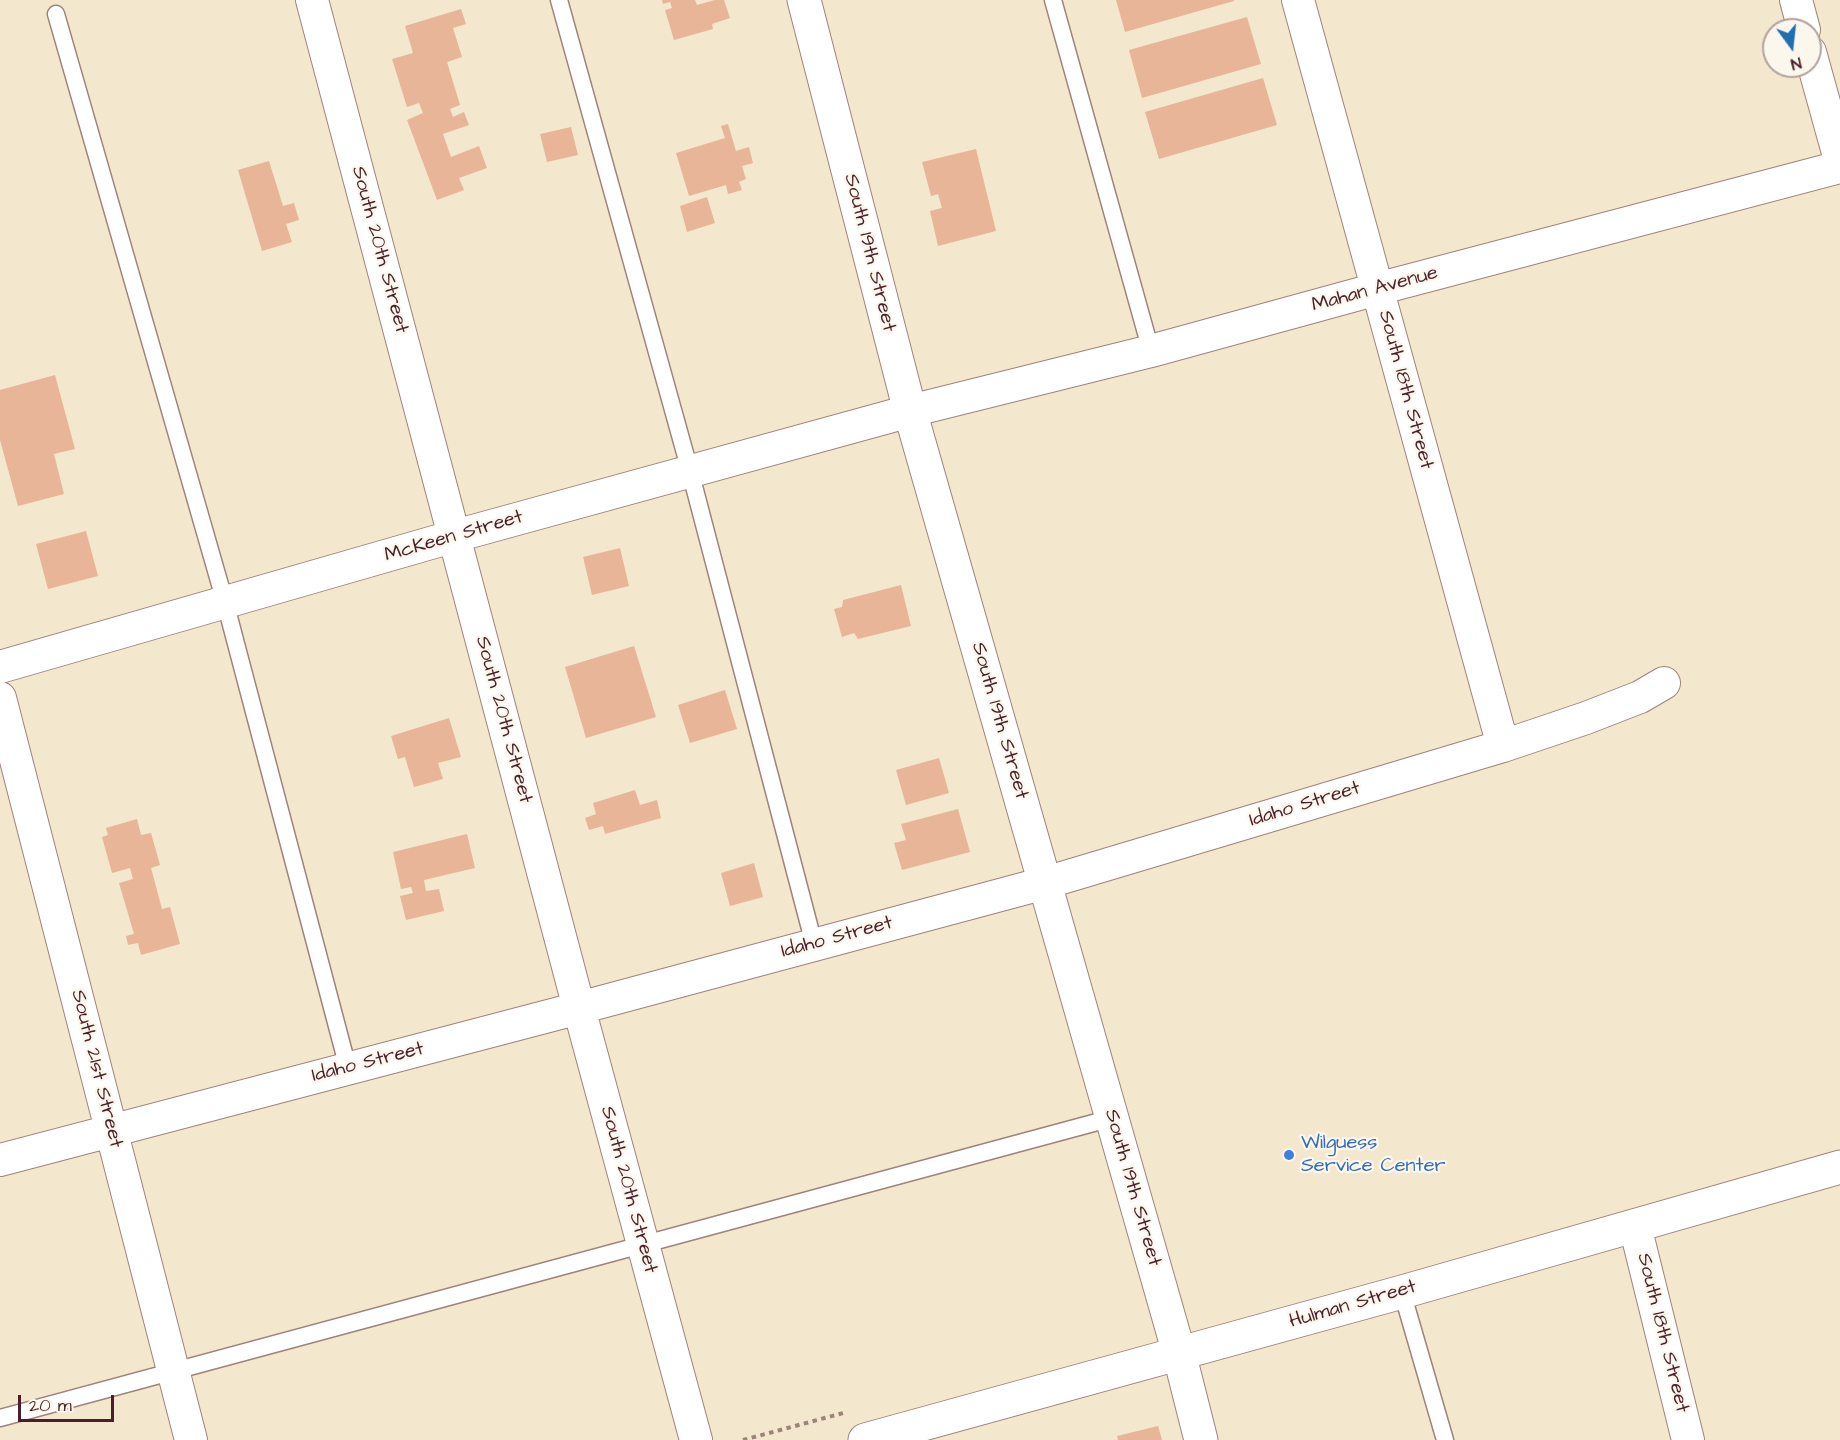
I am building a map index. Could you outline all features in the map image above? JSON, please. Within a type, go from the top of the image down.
[{"type":"street","name":"South 20th Street","points":[[312,0],[696,1440]]},
{"type":"street","name":"South 19th Street","points":[[804,0],[910,411],[1179,1353],[1201,1440]]},
{"type":"street","name":"South 18th Street","points":[[1298,0],[1503,746]]},
{"type":"street","points":[[1796,0],[1801,18]]},
{"type":"street","points":[[1817,78],[1840,160]]},
{"type":"street","name":"Mahan Avenue","points":[[910,411],[1151,351],[1840,167]]},
{"type":"street","name":"McKeen Street","points":[[0,667],[455,536],[910,411]]},
{"type":"street","name":"Idaho Street","points":[[0,1160],[1045,883],[1503,746],[1618,706],[1664,683]]},
{"type":"street","name":"South 21st Street","points":[[0,698],[191,1440]]},
{"type":"street","name":"Hulman Street","points":[[865,1440],[1402,1292],[1840,1167]]},
{"type":"street","name":"South 18th Street","points":[[1635,1226],[1688,1440]]},
{"type":"lane","points":[[559,0],[690,471],[814,944]]},
{"type":"lane","points":[[1053,0],[1151,351]]},
{"type":"lane","points":[[56,14],[225,602],[348,1068]]},
{"type":"lane","points":[[0,1418],[1112,1118]]},
{"type":"lane","points":[[1402,1292],[1445,1440]]},
{"type":"building","points":[[662,0],[695,0],[697,5],[724,0],[730,18],[712,24],[713,29],[674,40],[665,10],[672,8],[670,2],[663,4]]},
{"type":"building","points":[[1116,0],[1234,0],[1234,1],[1125,32]]},
{"type":"building","points":[[461,9],[466,24],[453,28],[462,57],[447,62],[460,105],[450,109],[453,117],[464,112],[469,125],[443,134],[451,157],[479,146],[487,168],[459,178],[464,190],[437,200],[407,120],[423,113],[419,103],[407,107],[392,59],[413,53],[405,26]]},
{"type":"building","points":[[1247,17],[1261,64],[1142,98],[1129,50]]},
{"type":"building","points":[[1263,78],[1277,125],[1159,159],[1145,112]]},
{"type":"building","points":[[728,124],[736,151],[749,147],[753,163],[742,166],[746,179],[739,182],[742,190],[728,194],[726,185],[689,196],[676,153],[725,138],[721,126]]},
{"type":"building","points":[[571,127],[578,155],[547,162],[540,134]]},
{"type":"building","points":[[976,149],[996,231],[938,246],[930,211],[942,208],[938,194],[931,196],[922,162]]},
{"type":"building","points":[[269,161],[283,206],[294,203],[299,220],[286,224],[292,242],[262,251],[238,170]]},
{"type":"building","points":[[707,197],[715,223],[687,232],[680,206]]},
{"type":"building","points":[[55,375],[75,449],[54,454],[64,494],[18,506],[0,440],[0,390]]},
{"type":"building","points":[[86,531],[98,576],[48,589],[36,544]]},
{"type":"building","points":[[620,548],[629,586],[592,595],[583,557]]},
{"type":"building","points":[[901,585],[911,626],[858,639],[854,633],[842,637],[834,609],[842,607],[843,600]]},
{"type":"building","points":[[634,646],[656,717],[586,738],[565,667]]},
{"type":"building","points":[[725,690],[737,729],[690,743],[678,705]]},
{"type":"building","points":[[449,718],[461,757],[438,763],[443,779],[414,787],[405,757],[398,759],[391,736]]},
{"type":"building","points":[[939,758],[949,793],[906,805],[896,770]]},
{"type":"building","points":[[635,790],[640,805],[657,800],[661,818],[605,834],[603,826],[589,830],[585,818],[596,814],[593,803]]},
{"type":"building","points":[[958,809],[970,852],[902,870],[894,843],[906,840],[901,824]]},
{"type":"building","points":[[137,819],[141,835],[151,833],[160,865],[151,868],[162,909],[170,907],[180,944],[141,955],[138,943],[128,945],[126,936],[134,934],[119,883],[133,879],[130,868],[112,873],[102,837],[108,835],[106,828]]},
{"type":"building","points":[[467,834],[475,868],[424,880],[426,891],[439,889],[444,911],[406,920],[400,896],[413,893],[411,887],[401,889],[393,852]]},
{"type":"building","points":[[754,863],[763,897],[730,906],[721,873]]},
{"type":"building","points":[[1158,1426],[1162,1440],[1118,1440],[1117,1436]]},
{"type":"place","name":"Wilguess Service Center","points":[[1289,1155]]}]
